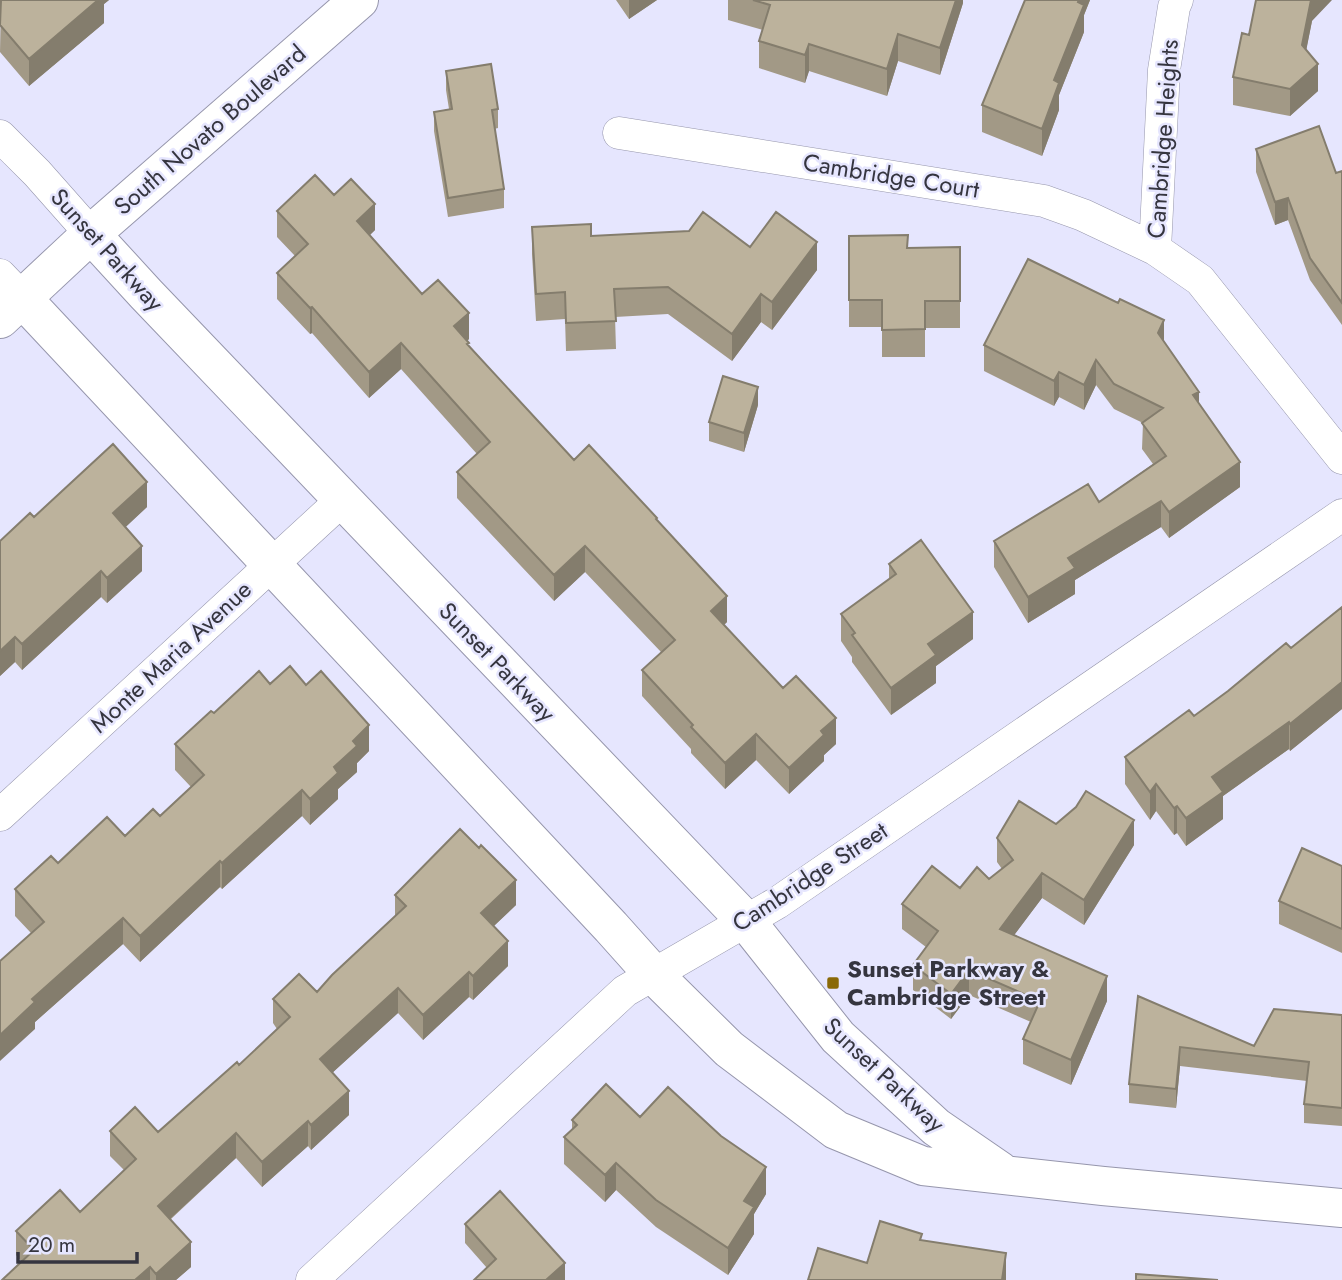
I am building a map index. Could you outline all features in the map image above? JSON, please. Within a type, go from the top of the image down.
[{"type":"main road","name":"South Novato Boulevard","points":[[7,297],[91,234],[359,0]]},
{"type":"main road","name":"Sunset Parkway","points":[[91,234],[746,921],[838,1037],[936,1127],[1005,1174]]},
{"type":"main road","name":"Sunset Parkway","points":[[7,297],[272,564],[653,974],[729,1049],[836,1130],[923,1166],[1342,1208]]},
{"type":"street","name":"Cambridge Heights","points":[[1177,0],[1164,69],[1155,249],[1200,280],[1342,458]]},
{"type":"street","name":"Cambridge Court","points":[[620,133],[1044,201],[1083,215],[1155,249]]},
{"type":"street","name":"Sunset Parkway","points":[[0,136],[91,234]]},
{"type":"street","name":"Monte Maria Avenue","points":[[0,815],[342,500]]},
{"type":"street","name":"Cambridge Street","points":[[317,1279],[625,991],[777,903],[1342,515]]},
{"type":"building","points":[[1,0],[98,0],[29,59],[0,25]]},
{"type":"building","points":[[753,0],[956,0],[940,48],[898,34],[887,69],[809,44],[805,55],[759,41],[770,5]]},
{"type":"building","points":[[1025,0],[1079,0],[1078,2],[1084,5],[1054,80],[1059,83],[1042,129],[982,105]]},
{"type":"building","points":[[1256,0],[1311,0],[1302,45],[1318,64],[1290,89],[1233,77],[1242,33],[1249,35]]},
{"type":"building","points":[[491,64],[498,109],[492,110],[504,189],[448,198],[434,112],[452,109],[446,71]]},
{"type":"building","points":[[1319,126],[1336,173],[1342,171],[1342,303],[1310,258],[1288,198],[1275,202],[1256,149]]},
{"type":"building","points":[[315,175],[334,195],[351,179],[375,204],[357,221],[422,294],[438,280],[469,313],[454,326],[469,343],[467,344],[574,460],[589,445],[657,518],[727,596],[711,611],[783,688],[796,676],[836,718],[821,731],[824,735],[789,768],[756,734],[725,763],[642,670],[675,640],[585,546],[554,575],[457,472],[490,442],[401,343],[369,372],[312,307],[310,308],[277,273],[308,244],[277,211]]},
{"type":"building","points":[[703,212],[750,247],[776,212],[817,242],[772,302],[761,294],[732,334],[668,287],[614,289],[616,321],[566,323],[565,292],[536,294],[532,227],[591,224],[591,236],[689,231]]},
{"type":"building","points":[[908,235],[907,248],[960,247],[960,301],[925,301],[925,329],[882,330],[882,300],[849,300],[849,236]]},
{"type":"building","points":[[1028,259],[1118,303],[1120,299],[1164,320],[1158,333],[1199,392],[1193,395],[1240,462],[1169,512],[1161,501],[1068,558],[1075,568],[1028,597],[994,541],[1088,484],[1099,502],[1166,456],[1142,423],[1163,408],[1114,384],[1096,360],[1084,385],[1059,372],[1054,381],[984,345]]},
{"type":"building","points":[[723,376],[758,387],[744,433],[709,422]]},
{"type":"building","points":[[113,444],[147,482],[113,513],[142,546],[107,578],[101,571],[22,644],[15,637],[0,651],[0,541],[30,513],[34,517]]},
{"type":"building","points":[[921,540],[973,612],[928,644],[936,655],[891,688],[852,635],[855,633],[841,614],[896,574],[889,564]]},
{"type":"building","points":[[1342,607],[1342,682],[1290,724],[1289,722],[1212,777],[1223,792],[1186,818],[1177,806],[1174,808],[1156,784],[1150,792],[1125,757],[1189,710],[1194,716],[1286,643],[1291,648]]},
{"type":"building","points":[[290,666],[306,685],[321,671],[369,725],[353,741],[357,746],[334,767],[338,773],[310,799],[302,790],[222,863],[220,861],[140,936],[123,918],[32,999],[35,1002],[0,1035],[0,961],[44,922],[15,889],[51,856],[58,863],[107,817],[125,836],[153,809],[160,816],[204,775],[175,744],[211,711],[214,713],[259,671],[270,684]]},
{"type":"building","points":[[1086,791],[1134,820],[1084,900],[1042,873],[1000,929],[1107,976],[1071,1060],[1023,1039],[1040,1001],[969,970],[951,994],[913,965],[938,931],[902,904],[932,866],[960,888],[977,867],[989,879],[1013,860],[997,838],[1019,801],[1056,824],[1076,807]]},
{"type":"building","points":[[460,829],[479,848],[481,845],[516,880],[481,913],[508,941],[473,976],[469,972],[423,1015],[398,988],[320,1059],[349,1091],[311,1125],[308,1121],[262,1162],[236,1133],[158,1206],[191,1242],[156,1274],[150,1267],[135,1280],[2,1280],[34,1250],[16,1231],[60,1190],[80,1212],[136,1159],[110,1131],[135,1107],[158,1132],[237,1062],[239,1065],[290,1017],[273,999],[299,974],[317,992],[406,906],[395,895]]},
{"type":"building","points":[[1302,848],[1342,866],[1342,929],[1279,901]]},
{"type":"building","points":[[1138,996],[1254,1046],[1274,1009],[1342,1015],[1342,1108],[1304,1104],[1309,1062],[1180,1047],[1176,1089],[1129,1084]]},
{"type":"building","points":[[606,1084],[640,1117],[668,1087],[721,1136],[766,1167],[744,1201],[754,1207],[728,1248],[656,1200],[616,1163],[605,1175],[564,1137],[577,1125],[572,1120]]},
{"type":"building","points":[[500,1191],[565,1263],[546,1280],[474,1280],[496,1259],[465,1224]]},
{"type":"building","points":[[880,1221],[922,1234],[920,1240],[1006,1253],[1002,1280],[808,1280],[818,1248],[867,1263]]},
{"type":"building","points":[[1136,1274],[1218,1280],[1136,1280]]},
{"type":"place","name":"Sunset Parkway & Cambridge Street","points":[[833,983]]}]
